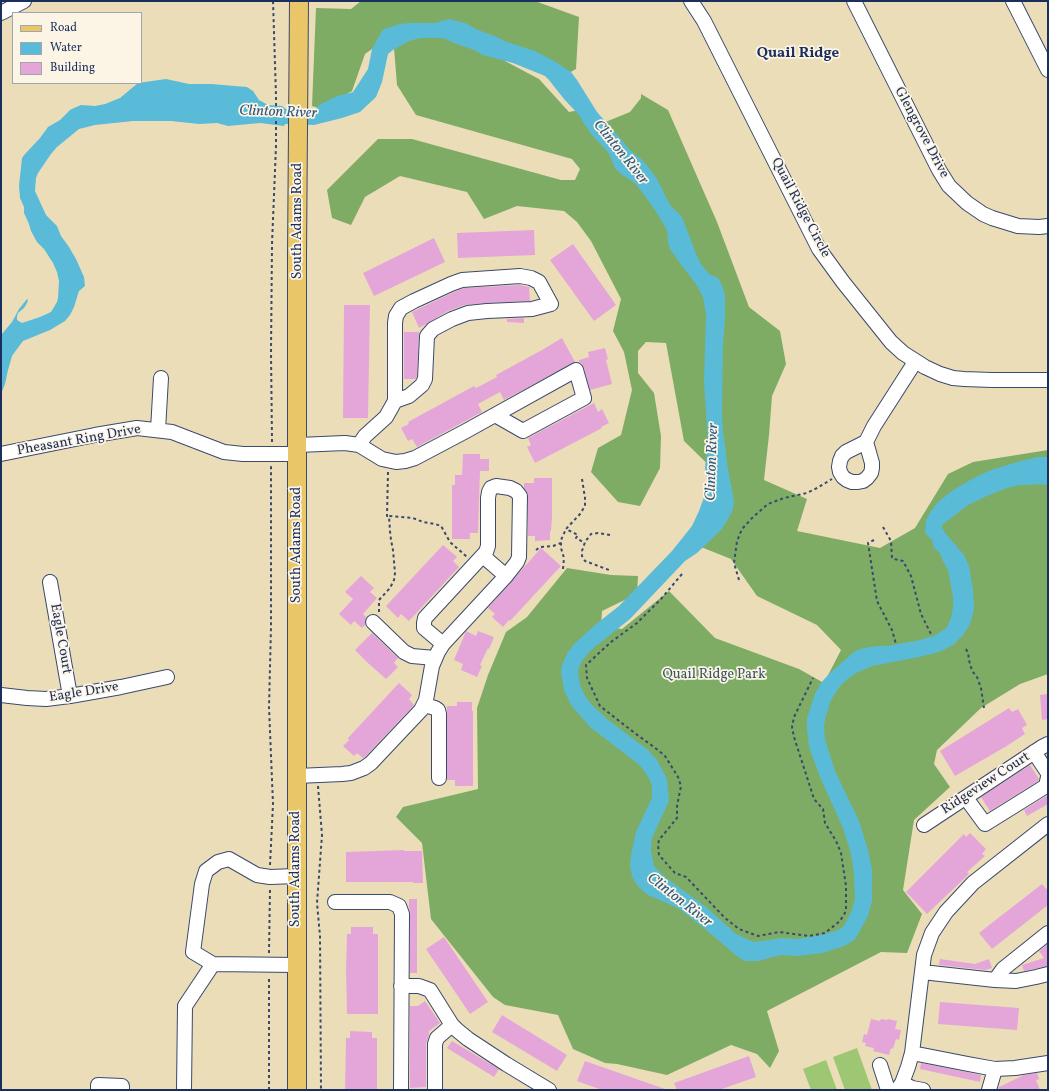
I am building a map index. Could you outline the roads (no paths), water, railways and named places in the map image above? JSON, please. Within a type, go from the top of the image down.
[{"type":"main road","name":"South Adams Road","points":[[297,1090],[296,876],[299,1]]},
{"type":"street","points":[[1,13],[24,1]]},
{"type":"street","name":"Quail Ridge Circle","points":[[691,1],[704,21],[806,224],[824,256],[891,342],[915,362],[940,374],[964,380],[1048,380]]},
{"type":"street","name":"Glengrove Drive","points":[[854,1],[939,170],[949,186],[967,204],[992,218],[1018,226],[1048,226]]},
{"type":"street","points":[[1014,1],[1048,70]]},
{"type":"street","points":[[395,401],[409,396],[422,385],[425,379],[426,336],[432,329],[468,313],[532,309],[551,304],[540,282],[531,278],[520,276],[462,280],[401,308],[396,316],[395,323],[395,401],[386,417],[365,436],[359,445],[387,461],[396,462],[415,458],[576,370],[584,398],[523,431],[495,415]]},
{"type":"street","points":[[866,442],[872,463],[871,473],[868,478],[863,481],[852,482],[847,480],[840,472],[839,467],[842,456],[846,452],[866,442],[874,426],[915,362]]},
{"type":"street","points":[[158,430],[161,378]]},
{"type":"street","name":"Pheasant Ring Drive","points":[[1,454],[138,428],[172,432],[224,452],[243,454],[271,455],[298,449],[345,443],[359,445]]},
{"type":"street","points":[[297,776],[351,773],[364,768],[380,754],[421,710],[424,705],[432,666],[443,644],[506,576],[517,562],[519,556],[520,496],[516,491],[510,488],[503,486],[491,488],[488,498],[488,546],[486,552],[476,558],[425,618],[424,628],[443,644]]},
{"type":"street","points":[[476,558],[506,576]]},
{"type":"street","name":"Eagle Court","points":[[50,582],[70,696]]},
{"type":"street","points":[[376,624],[404,652],[412,656],[435,658]]},
{"type":"street","name":"Eagle Drive","points":[[1,695],[46,699],[121,687],[166,677]]},
{"type":"street","points":[[424,705],[435,708],[438,710],[439,714],[439,778]]},
{"type":"street","name":"Ridgeview Court","points":[[924,825],[1048,744]]},
{"type":"street","points":[[1034,752],[1048,773]]},
{"type":"street","points":[[966,798],[985,824],[1046,786],[1048,777]]},
{"type":"street","points":[[923,1090],[899,1086],[908,1067],[912,1053],[924,956],[932,933],[946,912],[973,883],[1048,824]]},
{"type":"street","points":[[296,876],[270,877],[258,875],[229,859],[218,862],[206,871],[202,884],[193,952],[213,964],[296,965]]},
{"type":"street","points":[[335,902],[390,902],[399,906],[402,914],[401,1090]]},
{"type":"street","points":[[995,980],[1003,969],[1048,933]]},
{"type":"street","points":[[184,1090],[186,1006],[213,964]]},
{"type":"street","points":[[922,972],[995,980],[1016,980],[1048,974]]},
{"type":"street","points":[[401,986],[419,986],[430,990],[452,1025],[468,1039],[549,1090]]},
{"type":"street","points":[[435,1090],[435,1044],[437,1038],[452,1025]]},
{"type":"street","points":[[912,1053],[995,1068],[1015,1068],[1048,1063]]},
{"type":"street","points":[[880,1065],[888,1090]]},
{"type":"street","points":[[989,1090],[995,1068]]},
{"type":"street","points":[[98,1090],[98,1085],[122,1088]]},
{"type":"water","name":"Clinton River","points":[[449,19],[465,23],[504,41],[535,51],[571,72],[597,112],[631,151],[646,164],[657,179],[670,205],[682,217],[701,264],[709,274],[718,278],[722,285],[725,295],[725,321],[723,343],[722,411],[727,463],[734,502],[732,512],[722,529],[697,553],[685,561],[630,619],[591,650],[582,661],[578,672],[580,685],[585,696],[593,706],[607,719],[648,750],[657,760],[667,779],[669,801],[652,838],[651,850],[654,866],[666,878],[705,906],[736,934],[754,942],[782,938],[798,939],[826,934],[838,930],[844,926],[852,910],[855,899],[854,872],[851,854],[843,828],[820,777],[809,747],[807,718],[815,694],[821,683],[828,675],[855,651],[864,648],[916,641],[934,636],[947,627],[951,618],[953,597],[948,570],[940,553],[934,548],[932,540],[925,533],[926,520],[931,511],[939,501],[952,491],[982,474],[1021,461],[1038,457],[1048,457],[1048,485],[1020,485],[1007,488],[968,505],[942,525],[942,528],[946,534],[964,555],[969,566],[974,608],[969,626],[963,635],[953,645],[939,652],[872,666],[858,672],[840,686],[831,700],[825,719],[825,739],[835,771],[859,821],[868,850],[872,870],[872,901],[868,916],[853,941],[844,946],[823,953],[798,956],[783,955],[759,961],[745,961],[738,957],[678,908],[648,895],[642,890],[632,876],[630,865],[636,832],[652,798],[652,786],[650,780],[637,763],[590,727],[571,705],[564,690],[561,672],[562,665],[568,652],[574,644],[619,606],[672,551],[692,526],[699,511],[708,483],[705,468],[708,451],[704,382],[706,314],[703,297],[696,284],[670,249],[667,230],[655,210],[636,184],[615,168],[607,151],[592,135],[579,115],[545,76],[513,63],[483,55],[442,38],[421,38],[409,41],[388,54],[382,82],[376,97],[360,112],[342,118],[314,125],[285,124],[284,126],[260,123],[228,126],[217,123],[199,124],[171,121],[133,121],[95,125],[79,129],[57,147],[51,154],[38,173],[35,191],[46,215],[57,226],[61,236],[76,259],[84,277],[85,286],[79,291],[74,307],[65,321],[50,330],[23,341],[12,356],[1,394],[1,335],[12,322],[19,309],[27,299],[27,303],[17,316],[17,320],[22,323],[51,312],[58,298],[59,281],[57,272],[53,263],[44,249],[37,242],[31,231],[20,198],[19,186],[22,158],[48,127],[60,120],[70,110],[81,105],[95,106],[105,104],[120,98],[137,84],[166,79],[189,84],[247,87],[253,91],[259,100],[268,105],[282,106],[286,109],[315,110],[319,105],[337,96],[353,92],[368,69],[372,49],[384,29],[400,24],[435,23]]},
{"type":"district","name":"Quail Ridge","points":[[798,54]]},
{"type":"park label","name":"Quail Ridge Park","points":[[714,675]]}]
